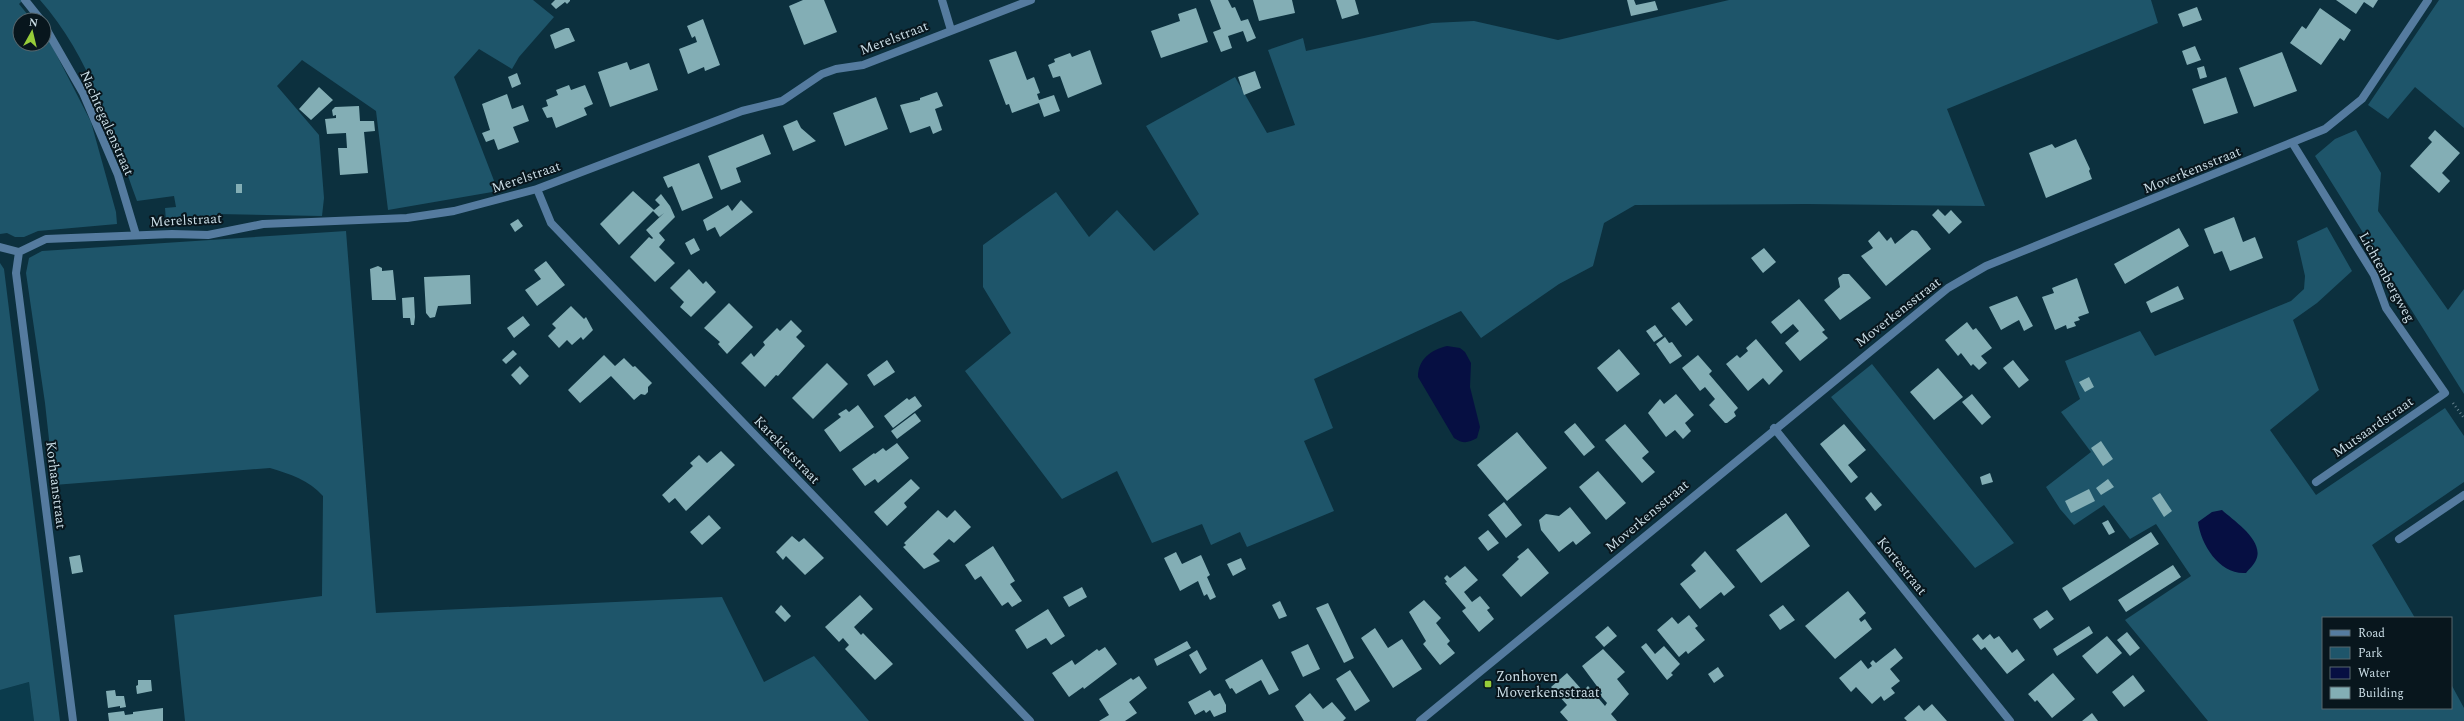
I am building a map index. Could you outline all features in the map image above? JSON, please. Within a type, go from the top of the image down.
[{"type":"street","points":[[25,0],[35,12]]},
{"type":"street","points":[[942,0],[950,30]]},
{"type":"street","name":"Merelstraat","points":[[19,252],[46,239],[136,235],[208,234],[263,224],[407,218],[462,210],[537,189],[742,111],[782,101],[822,74],[836,69],[863,65],[950,30],[1031,0]]},
{"type":"street","name":"Moverkensstraat","points":[[1420,721],[1774,428],[1948,288],[1986,266],[2293,144],[2325,129],[2362,99],[2428,0]]},
{"type":"street","name":"Nachtegalenstraat","points":[[52,39],[83,93],[118,175],[136,235]]},
{"type":"street","name":"Lichtenbergweg","points":[[2293,144],[2374,275],[2386,308],[2445,393]]},
{"type":"street","name":"Karekietstraat","points":[[537,189],[551,223],[1030,721]]},
{"type":"street","points":[[0,247],[19,252]]},
{"type":"street","name":"Korhaanstraat","points":[[19,252],[16,273],[73,721]]},
{"type":"street","name":"Mutsaardstraat","points":[[2316,482],[2445,393]]},
{"type":"street","name":"Kortestraat","points":[[1774,428],[2010,721]]},
{"type":"street","points":[[2398,540],[2464,495]]},
{"type":"path","points":[[2445,393],[2464,418]]},
{"type":"shaded area","points":[[29,682],[34,721],[0,721],[0,690]]},
{"type":"green space","points":[[0,0],[23,0],[19,4],[26,12],[12,12],[12,52],[52,52],[52,46],[91,122],[116,212],[117,224],[38,231],[24,237],[15,237],[7,233],[0,234]]},
{"type":"green space","points":[[40,0],[533,0],[554,17],[519,57],[512,69],[479,49],[454,77],[498,191],[388,210],[376,111],[302,60],[277,86],[319,135],[324,198],[322,216],[217,214],[217,225],[166,221],[165,208],[176,207],[174,196],[137,201],[109,122],[86,70],[73,45],[52,16],[52,12],[49,12]]},
{"type":"green space","points":[[1729,0],[2151,0],[2158,23],[1947,109],[1985,206],[1806,204],[1635,205],[1604,223],[1593,266],[1559,284],[1481,338],[1461,311],[1314,379],[1333,428],[1304,441],[1334,511],[1247,547],[1240,532],[1211,545],[1202,524],[1152,543],[1117,471],[1062,499],[965,371],[1011,333],[983,287],[983,245],[1056,192],[1089,237],[1117,210],[1154,251],[1199,214],[1146,126],[1235,77],[1267,133],[1295,125],[1268,50],[1303,38],[1306,51],[1432,23],[1474,21],[1558,40]]},
{"type":"green space","points":[[2439,0],[2464,0],[2464,128],[2415,87],[2388,119],[2368,105]]},
{"type":"green space","points":[[2356,130],[2381,173],[2378,211],[2448,310],[2464,289],[2464,394],[2315,156],[2335,139]]},
{"type":"green space","points":[[2327,227],[2352,271],[2317,303],[2293,320],[2319,390],[2270,430],[2316,495],[2445,408],[2464,436],[2464,482],[2372,545],[2414,617],[2322,617],[2322,709],[2452,709],[2452,686],[2464,708],[2464,721],[2208,721],[2125,620],[2191,576],[2156,524],[2130,539],[2104,505],[2074,525],[2060,509],[2046,487],[2091,452],[2061,412],[2080,399],[2065,361],[2140,331],[2155,356],[2291,301],[2304,289],[2305,276],[2297,241]]},
{"type":"green space","points":[[346,231],[376,613],[722,597],[764,682],[814,656],[869,721],[185,721],[174,615],[322,596],[323,496],[318,490],[292,475],[270,468],[54,485],[45,403],[26,273],[29,258],[42,251]]},
{"type":"green space","points":[[0,263],[4,269],[60,721],[34,721],[29,682],[0,690]]},
{"type":"green space","points":[[1872,364],[2014,543],[1975,568],[1831,397]]},
{"type":"water","points":[[1447,346],[1460,348],[1465,352],[1471,363],[1470,387],[1480,427],[1477,438],[1468,442],[1463,442],[1454,438],[1418,377],[1420,365],[1426,356]]},
{"type":"water","points":[[2222,510],[2247,532],[2256,546],[2258,553],[2256,560],[2246,573],[2228,569],[2220,564],[2213,557],[2203,540],[2198,522],[2212,512]]},
{"type":"building","points":[[555,0],[570,1],[567,4],[565,2],[556,9],[551,4]]},
{"type":"building","points":[[803,0],[824,0],[837,32],[804,45],[789,6]]},
{"type":"building","points":[[1210,0],[1228,0],[1232,8],[1235,7],[1241,21],[1248,19],[1256,38],[1247,42],[1243,31],[1228,36],[1232,48],[1221,52],[1213,32],[1221,29]]},
{"type":"building","points":[[1253,0],[1292,0],[1295,13],[1259,21]]},
{"type":"building","points":[[1336,0],[1355,0],[1359,14],[1342,19]]},
{"type":"building","points":[[1627,0],[1634,0],[1636,5],[1655,1],[1658,10],[1631,16]]},
{"type":"building","points":[[2336,0],[2378,0],[2373,8],[2364,2],[2356,14]]},
{"type":"building","points":[[2197,7],[2202,20],[2183,27],[2178,14]]},
{"type":"building","points":[[1196,8],[1208,42],[1161,58],[1151,31],[1180,21],[1178,14]]},
{"type":"building","points":[[2320,8],[2351,30],[2344,41],[2340,38],[2321,65],[2290,43],[2302,26],[2306,29]]},
{"type":"building","points":[[703,19],[720,65],[705,71],[704,67],[688,74],[679,49],[697,42],[695,36],[692,38],[687,26]]},
{"type":"building","points":[[569,28],[575,41],[555,49],[550,35]]},
{"type":"building","points":[[2195,46],[2201,60],[2187,65],[2182,51]]},
{"type":"building","points":[[1090,50],[1102,84],[1068,98],[1060,76],[1053,78],[1048,65],[1055,62],[1054,59],[1070,53],[1072,57]]},
{"type":"building","points":[[1016,51],[1027,80],[1034,77],[1040,93],[1037,94],[1039,100],[1054,95],[1060,111],[1044,117],[1039,103],[1012,113],[1009,104],[1006,105],[989,60]]},
{"type":"building","points":[[2282,52],[2297,91],[2254,107],[2239,68]]},
{"type":"building","points":[[627,62],[630,70],[649,63],[658,90],[610,107],[598,72]]},
{"type":"building","points":[[2204,66],[2207,77],[2200,79],[2197,68]]},
{"type":"building","points":[[1255,71],[1261,88],[1244,95],[1238,77]]},
{"type":"building","points":[[517,73],[521,84],[512,88],[508,77]]},
{"type":"building","points":[[2226,77],[2238,113],[2204,124],[2192,89]]},
{"type":"building","points":[[569,85],[571,90],[585,85],[593,104],[584,108],[587,115],[556,128],[552,117],[547,118],[542,108],[548,106],[546,100],[558,95],[556,90]]},
{"type":"building","points":[[319,87],[333,100],[311,120],[299,109]]},
{"type":"building","points":[[937,92],[943,106],[935,109],[942,130],[933,134],[930,126],[910,133],[900,105],[920,100],[920,98]]},
{"type":"building","points":[[507,94],[512,109],[523,105],[529,121],[513,127],[519,142],[498,150],[494,139],[486,142],[482,133],[490,130],[482,104]]},
{"type":"building","points":[[876,97],[888,129],[845,146],[833,113]]},
{"type":"building","points":[[359,106],[360,121],[374,121],[375,131],[364,132],[368,173],[340,175],[338,148],[347,148],[346,133],[327,134],[325,119],[336,118],[336,115],[333,116],[332,110],[335,107]]},
{"type":"building","points":[[797,120],[801,128],[816,141],[793,151],[783,126]]},
{"type":"building","points":[[2435,130],[2460,153],[2442,173],[2450,181],[2439,193],[2410,166],[2432,142],[2428,138]]},
{"type":"building","points":[[763,134],[771,154],[736,168],[741,182],[721,190],[708,156]]},
{"type":"building","points":[[2076,139],[2090,169],[2089,171],[2092,179],[2046,198],[2029,153],[2052,144],[2055,148]]},
{"type":"building","points":[[699,163],[713,198],[682,211],[672,186],[668,188],[663,177]]},
{"type":"building","points":[[236,184],[242,184],[242,193],[236,193]]},
{"type":"building","points":[[633,191],[654,210],[660,205],[655,200],[661,194],[670,206],[675,217],[659,233],[665,240],[659,247],[675,263],[655,282],[630,257],[649,237],[652,239],[653,238],[646,230],[664,213],[659,217],[653,211],[619,245],[600,224]]},
{"type":"building","points":[[741,200],[753,212],[720,237],[715,227],[707,231],[703,220],[728,205],[732,211]]},
{"type":"building","points":[[1938,209],[1945,216],[1951,210],[1962,222],[1949,234],[1932,215]]},
{"type":"building","points":[[2234,217],[2243,242],[2255,237],[2263,258],[2230,271],[2222,251],[2214,254],[2204,229]]},
{"type":"building","points":[[518,219],[523,226],[515,232],[510,224]]},
{"type":"building","points":[[2179,228],[2189,246],[2125,284],[2114,264]]},
{"type":"building","points":[[1912,230],[1917,231],[1931,249],[1886,286],[1861,256],[1873,248],[1868,241],[1879,231],[1887,241],[1891,237],[1895,244]]},
{"type":"building","points":[[694,238],[700,250],[691,255],[685,243]]},
{"type":"building","points":[[1764,248],[1776,262],[1763,273],[1751,258]]},
{"type":"building","points":[[546,261],[565,285],[537,306],[525,290],[541,279],[534,270]]},
{"type":"building","points":[[378,266],[382,268],[382,271],[393,270],[396,300],[372,300],[370,269]]},
{"type":"building","points":[[689,269],[703,284],[706,281],[716,292],[691,317],[680,307],[684,302],[670,288]]},
{"type":"building","points":[[1843,274],[1849,274],[1871,298],[1840,320],[1824,300],[1840,287],[1838,278]]},
{"type":"building","points":[[470,275],[471,304],[438,306],[435,317],[430,318],[426,313],[424,277]]},
{"type":"building","points":[[2077,278],[2089,313],[2078,317],[2080,320],[2074,322],[2076,326],[2067,329],[2066,325],[2055,330],[2042,297],[2054,293],[2052,288]]},
{"type":"building","points":[[2178,286],[2184,299],[2151,313],[2146,302]]},
{"type":"building","points":[[2017,296],[2033,326],[2024,331],[2019,320],[2001,330],[1989,307]]},
{"type":"building","points":[[414,297],[415,317],[414,325],[411,325],[410,318],[403,318],[402,298]]},
{"type":"building","points":[[1799,299],[1825,330],[1822,332],[1828,338],[1800,361],[1785,343],[1799,331],[1793,324],[1781,334],[1771,322]]},
{"type":"building","points":[[1679,302],[1693,320],[1686,326],[1671,308]]},
{"type":"building","points":[[729,303],[753,327],[727,354],[718,344],[720,342],[704,328]]},
{"type":"building","points":[[571,306],[584,319],[586,317],[593,330],[583,340],[581,337],[572,345],[567,340],[559,348],[548,336],[556,328],[552,324]]},
{"type":"building","points":[[523,316],[530,325],[514,338],[507,328]]},
{"type":"building","points":[[791,320],[802,331],[796,337],[805,346],[778,376],[776,375],[765,387],[741,363],[751,353],[754,357],[765,345],[763,342],[777,328],[780,331]]},
{"type":"building","points":[[1967,322],[1973,330],[1976,328],[1992,348],[1981,356],[1987,363],[1979,370],[1973,364],[1971,366],[1961,353],[1958,356],[1945,340]]},
{"type":"building","points":[[1655,325],[1663,336],[1654,342],[1646,331]]},
{"type":"building","points":[[1665,337],[1669,343],[1672,342],[1682,356],[1670,364],[1656,344]]},
{"type":"building","points":[[1756,339],[1783,371],[1769,385],[1763,378],[1748,391],[1726,364],[1737,355],[1740,358],[1748,351],[1746,348]]},
{"type":"building","points":[[1619,349],[1640,374],[1617,392],[1597,368]]},
{"type":"building","points":[[513,350],[517,354],[506,364],[502,360]]},
{"type":"building","points":[[604,355],[615,366],[624,358],[633,367],[635,366],[652,383],[648,387],[648,392],[645,395],[641,394],[634,400],[611,376],[580,403],[568,390]]},
{"type":"building","points":[[1698,355],[1712,371],[1709,374],[1738,408],[1734,412],[1736,416],[1727,423],[1725,423],[1709,405],[1715,399],[1705,387],[1700,391],[1682,368]]},
{"type":"building","points":[[887,360],[895,372],[874,386],[867,375]]},
{"type":"building","points":[[2013,360],[2029,380],[2019,388],[2003,368]]},
{"type":"building","points":[[827,363],[848,384],[813,419],[792,398]]},
{"type":"building","points":[[520,366],[529,376],[520,385],[511,375]]},
{"type":"building","points":[[1938,368],[1963,397],[1934,420],[1910,392]]},
{"type":"building","points":[[2089,377],[2094,387],[2085,392],[2079,382]]},
{"type":"building","points":[[1676,394],[1694,415],[1685,423],[1691,431],[1683,439],[1675,430],[1666,437],[1648,413],[1660,399],[1664,404]]},
{"type":"building","points":[[1972,394],[1991,417],[1982,425],[1962,402]]},
{"type":"building","points":[[915,396],[922,406],[893,428],[884,416],[907,398],[909,400]]},
{"type":"building","points":[[858,405],[874,427],[840,452],[824,430],[841,417],[838,414],[846,409],[849,412]]},
{"type":"building","points":[[915,413],[921,421],[897,439],[891,431]]},
{"type":"building","points":[[1575,423],[1595,447],[1584,456],[1564,432]]},
{"type":"building","points":[[1625,424],[1649,452],[1642,458],[1655,472],[1642,483],[1605,440]]},
{"type":"building","points":[[1844,424],[1866,450],[1848,465],[1858,477],[1851,483],[1820,444]]},
{"type":"building","points":[[1517,432],[1547,468],[1507,501],[1477,465]]},
{"type":"building","points":[[2101,441],[2113,459],[2103,466],[2091,448]]},
{"type":"building","points":[[897,443],[909,458],[878,483],[875,479],[865,486],[852,469],[874,453],[875,454],[883,448],[886,451]]},
{"type":"building","points":[[721,451],[735,465],[686,511],[675,498],[669,503],[662,495],[693,466],[690,463],[699,455],[707,463]]},
{"type":"building","points":[[1598,471],[1626,503],[1606,520],[1579,487]]},
{"type":"building","points":[[1990,473],[1993,482],[1982,485],[1980,477]]},
{"type":"building","points":[[911,479],[920,488],[904,503],[907,507],[887,526],[874,512]]},
{"type":"building","points":[[2108,479],[2114,487],[2101,495],[2096,488]]},
{"type":"building","points":[[2089,489],[2095,501],[2071,513],[2065,501]]},
{"type":"building","points":[[1871,492],[1882,505],[1875,511],[1865,498]]},
{"type":"building","points":[[2160,493],[2172,511],[2164,517],[2152,498]]},
{"type":"building","points":[[1504,502],[1522,525],[1506,538],[1488,515]]},
{"type":"building","points":[[1570,507],[1591,533],[1576,545],[1573,541],[1559,552],[1541,530],[1539,520],[1546,514],[1559,516]]},
{"type":"building","points":[[938,510],[947,518],[955,510],[971,527],[954,543],[949,539],[933,554],[940,561],[924,569],[903,547],[906,545],[904,543]]},
{"type":"building","points":[[1786,513],[1810,546],[1761,583],[1736,550]]},
{"type":"building","points":[[709,515],[721,528],[702,545],[690,532]]},
{"type":"building","points":[[2108,520],[2115,532],[2109,535],[2102,523]]},
{"type":"building","points":[[1488,530],[1499,543],[1488,551],[1478,538]]},
{"type":"building","points":[[2151,532],[2159,544],[2070,601],[2062,588]]},
{"type":"building","points":[[792,536],[799,542],[804,538],[824,558],[805,575],[786,556],[783,560],[776,552]]},
{"type":"building","points":[[993,546],[1015,581],[1010,584],[1022,601],[1012,607],[1008,602],[1002,606],[981,576],[975,580],[965,565]]},
{"type":"building","points":[[1528,548],[1549,573],[1521,597],[1502,575],[1519,559],[1517,557]]},
{"type":"building","points":[[1705,551],[1735,587],[1724,596],[1721,592],[1700,609],[1680,584],[1696,571],[1691,565]]},
{"type":"building","points":[[1176,552],[1182,564],[1201,555],[1210,575],[1207,577],[1216,597],[1210,600],[1207,594],[1204,596],[1198,581],[1180,591],[1164,558]]},
{"type":"building","points":[[80,555],[83,572],[72,574],[69,557]]},
{"type":"building","points":[[1241,558],[1246,569],[1233,576],[1227,564]]},
{"type":"building","points":[[2173,565],[2181,577],[2126,612],[2118,600]]},
{"type":"building","points":[[1465,566],[1478,580],[1464,592],[1472,602],[1480,596],[1490,608],[1487,610],[1494,619],[1479,632],[1462,611],[1466,608],[1445,583],[1447,582],[1444,578],[1447,575],[1450,578]]},
{"type":"building","points":[[1082,587],[1087,597],[1069,607],[1063,597]]},
{"type":"building","points":[[1848,591],[1866,613],[1859,619],[1861,622],[1865,619],[1872,629],[1835,659],[1805,626]]},
{"type":"building","points":[[860,595],[873,609],[854,627],[861,635],[863,633],[893,664],[875,680],[845,649],[849,645],[843,638],[839,642],[825,627]]},
{"type":"building","points":[[1424,600],[1441,618],[1436,623],[1450,641],[1447,644],[1455,653],[1440,665],[1423,644],[1426,641],[1409,612]]},
{"type":"building","points":[[1280,601],[1287,616],[1279,619],[1272,605]]},
{"type":"building","points":[[1328,603],[1354,658],[1344,663],[1316,608]]},
{"type":"building","points":[[781,605],[791,616],[785,622],[775,612]]},
{"type":"building","points":[[1783,605],[1795,620],[1780,630],[1769,615]]},
{"type":"building","points":[[1048,609],[1065,636],[1051,645],[1046,638],[1027,649],[1015,630]]},
{"type":"building","points":[[2047,610],[2054,619],[2040,629],[2033,619]]},
{"type":"building","points":[[1689,615],[1698,626],[1695,628],[1705,640],[1688,654],[1686,651],[1679,657],[1657,630],[1672,617],[1678,624]]},
{"type":"building","points":[[1608,626],[1617,636],[1604,647],[1595,637]]},
{"type":"building","points":[[2089,626],[2093,633],[2057,656],[2053,649]]},
{"type":"building","points":[[1375,628],[1388,648],[1402,639],[1422,669],[1393,688],[1361,638]]},
{"type":"building","points":[[2127,632],[2140,648],[2130,656],[2117,640]]},
{"type":"building","points":[[1978,634],[1983,640],[1990,634],[1994,639],[1999,636],[2012,653],[2017,649],[2025,660],[2007,674],[1985,647],[1981,650],[1972,639]]},
{"type":"building","points":[[2107,636],[2122,653],[2097,674],[2082,656]]},
{"type":"building","points":[[1187,641],[1191,648],[1157,666],[1154,659]]},
{"type":"building","points":[[1646,643],[1655,654],[1664,646],[1680,664],[1671,673],[1673,675],[1667,680],[1641,647]]},
{"type":"building","points":[[1308,644],[1320,669],[1303,677],[1291,652]]},
{"type":"building","points":[[1105,647],[1117,664],[1084,689],[1083,687],[1069,697],[1052,673],[1072,660],[1075,665],[1097,649],[1099,651]]},
{"type":"building","points":[[1895,648],[1903,658],[1890,669],[1900,681],[1891,688],[1895,693],[1884,701],[1881,696],[1872,704],[1856,687],[1851,692],[1839,678],[1861,660],[1868,669],[1872,666],[1870,663],[1873,660],[1876,663]]},
{"type":"building","points":[[1603,649],[1625,672],[1617,679],[1629,694],[1611,714],[1617,721],[1568,721],[1560,712],[1567,705],[1551,687],[1567,673],[1583,691],[1588,686],[1605,706],[1607,703],[1600,695],[1602,693],[1582,666]]},
{"type":"building","points":[[1197,650],[1207,669],[1200,674],[1189,655]]},
{"type":"building","points":[[1262,659],[1279,690],[1269,695],[1261,680],[1236,694],[1232,688],[1230,689],[1225,680]]},
{"type":"building","points":[[1718,667],[1724,676],[1714,683],[1708,674]]},
{"type":"building","points":[[1350,670],[1370,701],[1355,711],[1336,679]]},
{"type":"building","points":[[2053,673],[2075,699],[2052,718],[2037,700],[2035,702],[2028,694]]},
{"type":"building","points":[[2133,675],[2145,691],[2124,707],[2112,692]]},
{"type":"building","points":[[1139,676],[1147,688],[1129,702],[1137,713],[1125,721],[1099,721],[1109,715],[1099,699],[1131,678],[1133,680]]},
{"type":"building","points":[[138,680],[151,680],[152,691],[137,694],[136,686],[138,685]]},
{"type":"building","points":[[115,690],[116,696],[124,696],[126,707],[120,708],[120,706],[108,708],[106,691]]},
{"type":"building","points":[[1210,690],[1214,696],[1220,693],[1226,705],[1226,712],[1214,717],[1210,710],[1206,713],[1204,710],[1195,715],[1188,702]]},
{"type":"building","points":[[1310,693],[1323,709],[1332,702],[1346,718],[1343,721],[1304,721],[1295,706]]},
{"type":"building","points":[[1932,704],[1947,721],[1907,721],[1904,718],[1919,705],[1924,711]]},
{"type":"building","points":[[163,708],[163,721],[109,721],[108,713],[124,711],[125,715],[133,714],[133,712]]},
{"type":"building","points":[[2092,713],[2098,721],[2082,721]]},
{"type":"place","name":"Zonhoven Moverkensstraat","points":[[1488,684]]}]
